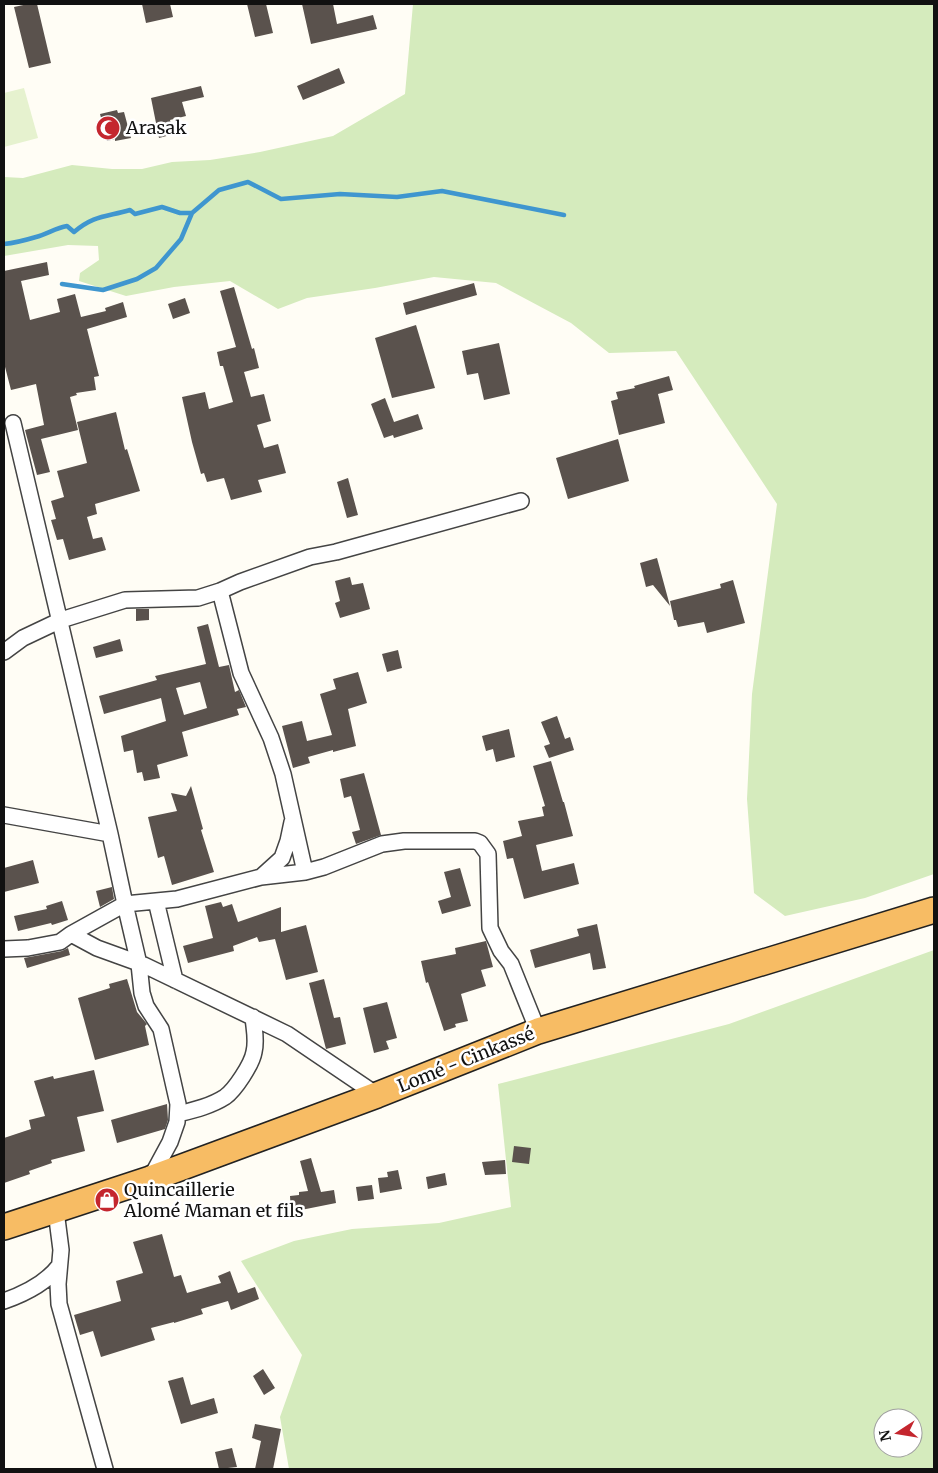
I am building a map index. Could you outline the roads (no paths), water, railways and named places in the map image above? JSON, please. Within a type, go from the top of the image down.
[{"type":"highway","name":"Lomé - Cinkassé","points":[[4,1227],[150,1179],[377,1095],[538,1031],[934,910]]},
{"type":"street","points":[[13,423],[110,834],[139,964],[142,993],[146,1006],[161,1028],[176,1095],[177,1122],[170,1142],[150,1179]]},
{"type":"street","points":[[4,652],[23,638],[61,620],[125,600],[198,598],[310,557],[336,552],[521,501]]},
{"type":"street","points":[[220,591],[241,673],[271,738],[283,774],[305,872]]},
{"type":"street","points":[[4,815],[110,834]]},
{"type":"street","points":[[261,877],[282,858],[293,816]]},
{"type":"street","points":[[4,949],[28,948],[60,942],[125,904],[201,894],[261,877],[305,872],[324,867],[382,844],[404,840],[469,841],[480,843],[488,854],[490,928],[501,951],[511,964],[538,1031]]},
{"type":"street","points":[[156,901],[176,980]]},
{"type":"street","points":[[71,934],[97,948],[176,980],[287,1034],[377,1095]]},
{"type":"street","points":[[178,1114],[205,1106],[226,1096],[235,1086],[254,1054],[256,1037],[253,1018]]},
{"type":"street","points":[[56,1211],[62,1250],[59,1266],[58,1304],[105,1469]]},
{"type":"street","points":[[4,1301],[19,1296],[51,1276],[59,1266]]},
{"type":"waterway","points":[[4,244],[40,236],[67,226],[74,232],[94,219],[130,210],[135,214],[162,207],[180,213],[192,213],[219,190],[248,182],[281,199],[340,194],[397,197],[442,191],[564,215]]},
{"type":"waterway","points":[[62,284],[103,290],[137,279],[156,268],[181,239],[192,213]]},
{"type":"place","name":"Arasak","points":[[108,128]]},
{"type":"place","name":"Quincaillerie Alomé Maman et fils","points":[[107,1200]]}]
